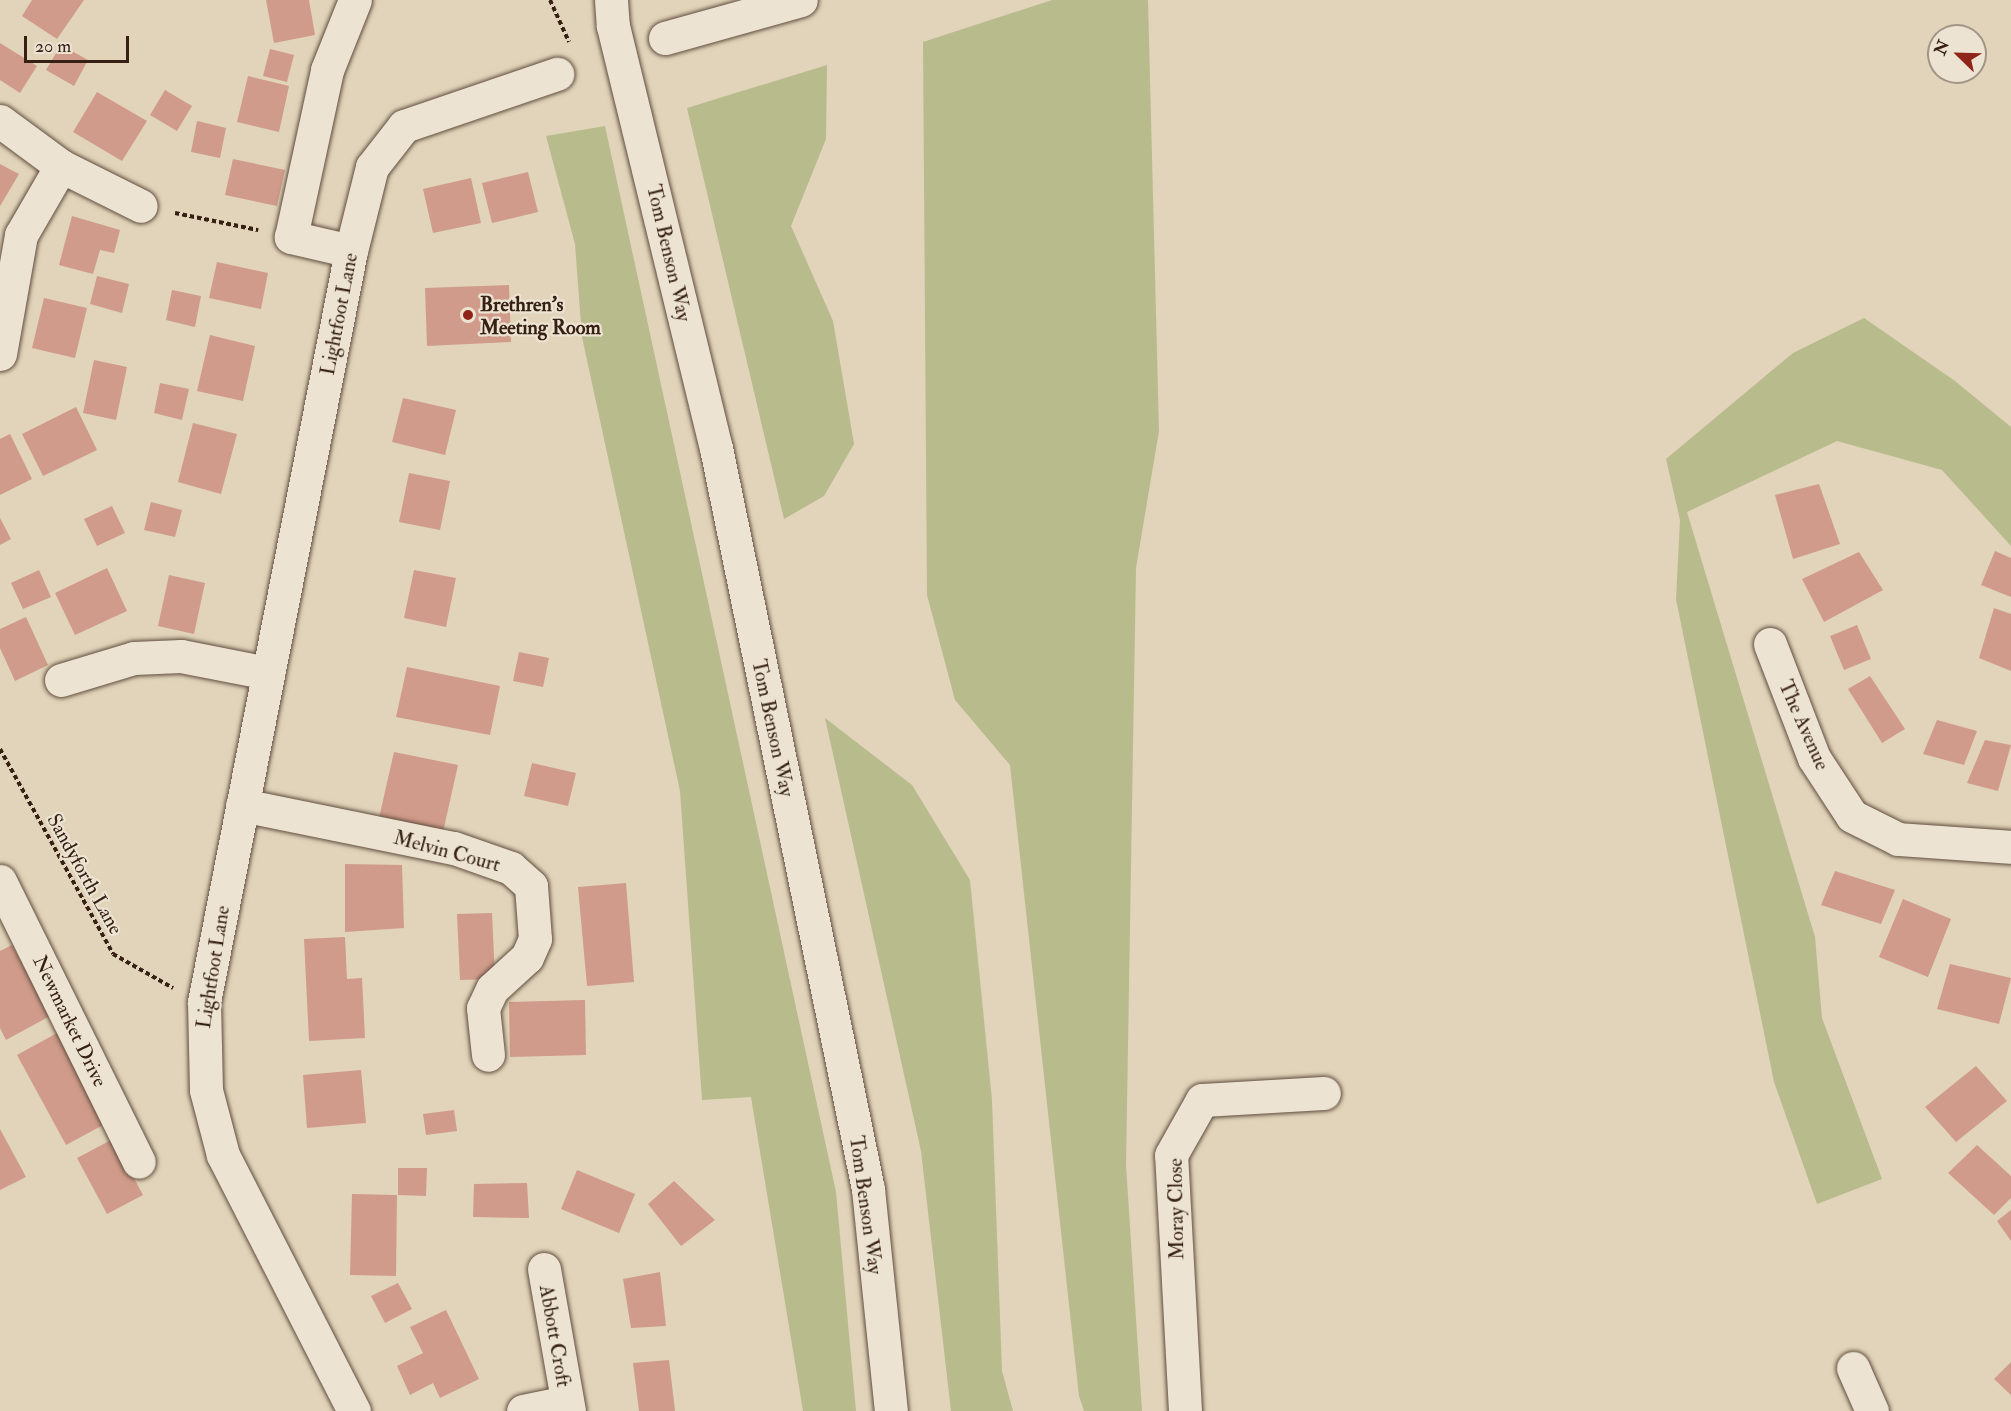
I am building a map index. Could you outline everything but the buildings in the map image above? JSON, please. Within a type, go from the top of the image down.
[{"type":"street","points":[[351,251],[291,237],[327,70],[355,0]]},
{"type":"street","points":[[592,0],[615,26]]},
{"type":"street","points":[[665,38],[801,0]]},
{"type":"street","name":"Tom Benson Way","points":[[615,26],[716,448],[868,1189],[891,1411]]},
{"type":"street","name":"Lightfoot Lane","points":[[354,1411],[223,1155],[206,1090],[204,1002],[351,251],[372,167],[404,126],[564,60]]},
{"type":"street","points":[[0,122],[61,166],[141,206]]},
{"type":"street","points":[[0,354],[21,235],[61,166]]},
{"type":"street","name":"The Avenue","points":[[1770,644],[1814,758],[1851,816],[1898,839],[2011,847]]},
{"type":"street","points":[[61,680],[134,658],[181,656],[268,673]]},
{"type":"street","name":"Melvin Court","points":[[242,805],[454,848],[511,868],[531,886],[535,939],[527,957],[492,989],[483,1008],[488,1055]]},
{"type":"street","name":"Newmarket Drive","points":[[0,881],[139,1162]]},
{"type":"street","name":"Moray Close","points":[[1185,1411],[1171,1155],[1202,1100],[1324,1093]]},
{"type":"street","name":"Abbott Croft","points":[[523,1411],[568,1406],[544,1269]]},
{"type":"street","points":[[1853,1368],[1872,1411]]},
{"type":"path","points":[[550,0],[564,60]]},
{"type":"path","points":[[141,206],[291,237]]},
{"type":"path","name":"Sandyforth Lane","points":[[0,748],[113,954],[133,969],[204,1002]]},
{"type":"green space","points":[[1052,0],[1148,0],[1159,431],[1136,568],[1126,1165],[1142,1411],[1084,1411],[1079,1396],[1010,765],[955,700],[927,595],[923,42]]},
{"type":"green space","points":[[827,65],[826,139],[791,226],[833,321],[854,444],[824,496],[784,519],[687,108]]},
{"type":"green space","points":[[605,126],[836,1192],[856,1411],[803,1411],[751,1097],[702,1100],[680,791],[582,337],[575,244],[546,136]]},
{"type":"green space","points":[[1864,318],[1955,381],[2011,427],[2011,546],[1942,470],[1837,441],[1687,512],[1815,937],[1822,1018],[1882,1179],[1817,1204],[1774,1082],[1676,599],[1680,520],[1666,459],[1793,353]]},
{"type":"green space","points":[[825,718],[912,785],[970,880],[992,1100],[1002,1371],[1013,1411],[951,1411],[921,1151]]},
{"type":"place","name":"Brethren's Meeting Room","points":[[468,315]]}]
